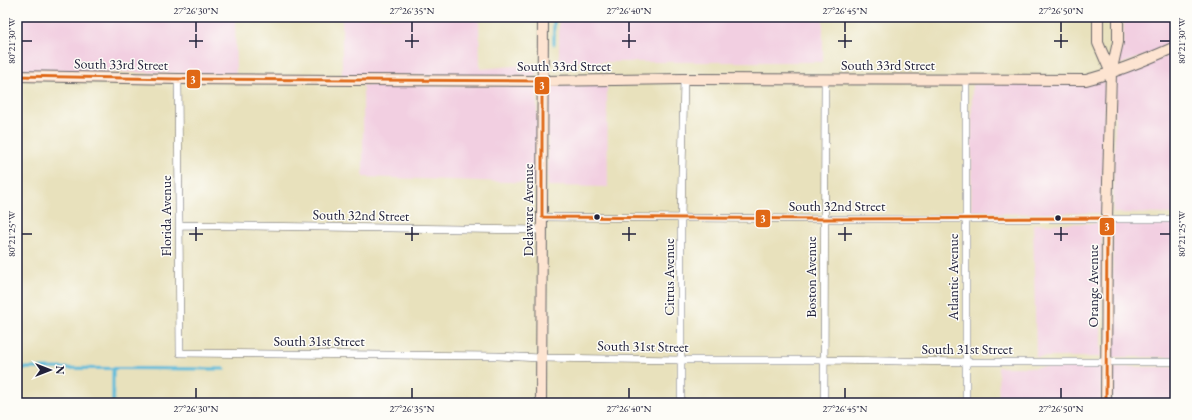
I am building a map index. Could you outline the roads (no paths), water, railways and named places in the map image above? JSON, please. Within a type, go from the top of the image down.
[{"type":"street","name":"Delaware Avenue","points":[[541,403],[542,17]]},
{"type":"street","name":"Orange Avenue","points":[[1098,17],[1098,43],[1111,74]]},
{"type":"street","name":"Orange Avenue","points":[[1106,403],[1107,218],[1111,74],[1118,42],[1118,17]]},
{"type":"street","name":"South 33rd Street","points":[[17,76],[178,79],[542,81],[684,79],[1086,80],[1111,74],[1175,47]]},
{"type":"street","name":"Florida Avenue","points":[[178,79],[180,353]]},
{"type":"street","name":"Citrus Avenue","points":[[681,403],[681,218],[684,79]]},
{"type":"street","name":"Boston Avenue","points":[[824,79],[824,403]]},
{"type":"street","name":"Atlantic Avenue","points":[[966,80],[966,403]]},
{"type":"street","name":"South 32nd Street","points":[[542,217],[1175,219]]},
{"type":"street","name":"South 32nd Street","points":[[179,226],[542,230]]},
{"type":"street","name":"South 31st Street","points":[[180,353],[497,356],[682,360],[1175,362]]},
{"type":"waterway","points":[[554,17],[554,44]]},
{"type":"waterway","points":[[17,368],[225,369]]},
{"type":"waterway","points":[[113,369],[113,403]]}]
